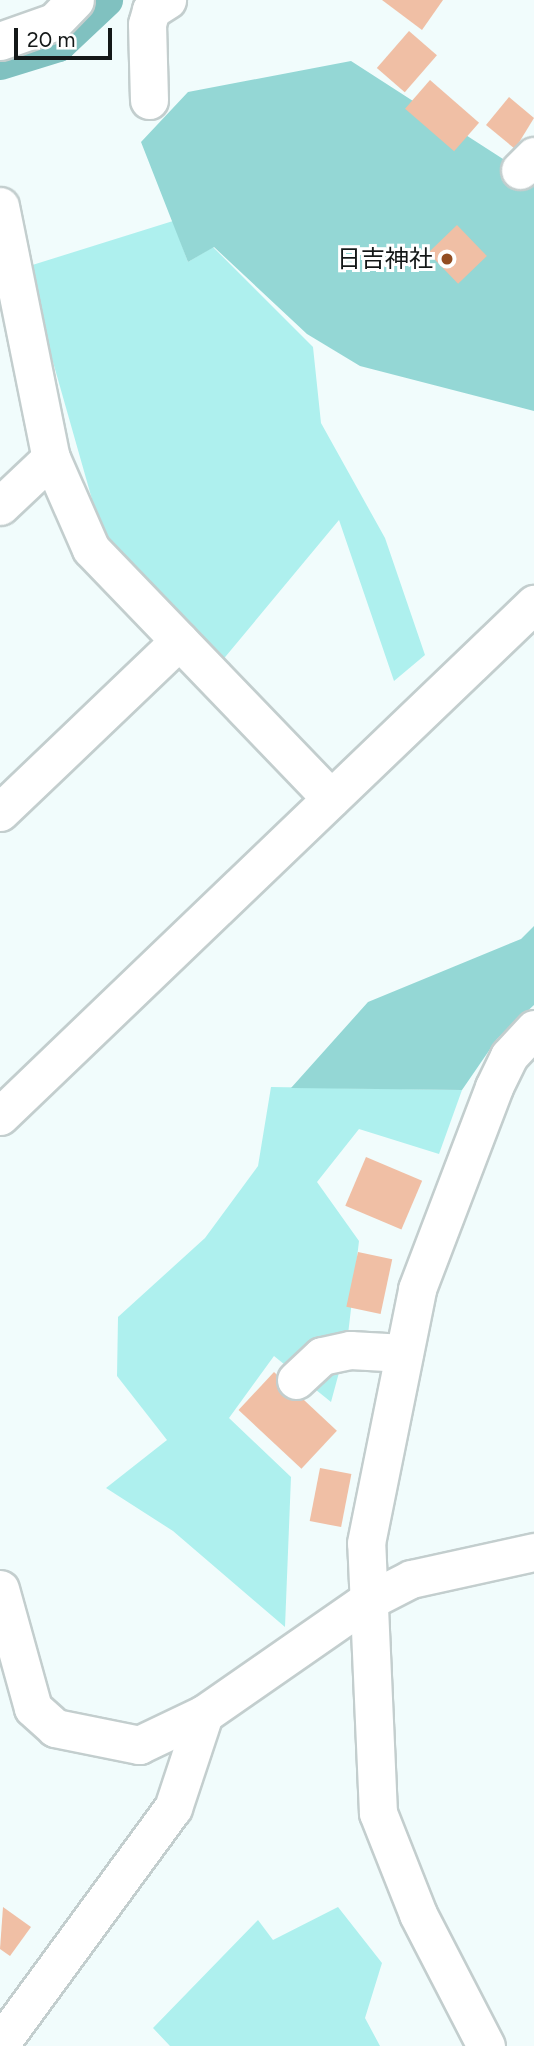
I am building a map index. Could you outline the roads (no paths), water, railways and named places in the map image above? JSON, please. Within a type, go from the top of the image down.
[{"type":"street","points":[[0,41],[54,22],[75,0]]},
{"type":"street","points":[[149,100],[147,24],[151,10],[167,0]]},
{"type":"street","points":[[0,206],[51,458],[91,550],[331,798]]},
{"type":"street","points":[[0,506],[51,458]]},
{"type":"street","points":[[0,1116],[534,604]]},
{"type":"street","points":[[0,812],[179,641]]},
{"type":"street","points":[[486,2046],[418,1914],[377,1813],[364,1603],[366,1543],[417,1289],[494,1087],[509,1056],[534,1029]]},
{"type":"street","points":[[296,1380],[322,1356],[350,1350],[404,1353]]},
{"type":"street","points":[[0,1590],[33,1709],[55,1728],[139,1745],[204,1714],[364,1603],[411,1579],[534,1552]]},
{"type":"street","points":[[0,2044],[173,1808],[204,1714]]},
{"type":"waterway","points":[[0,63],[58,45],[106,0]]},
{"type":"place","name":"日吉神社","points":[[447,259]]}]
